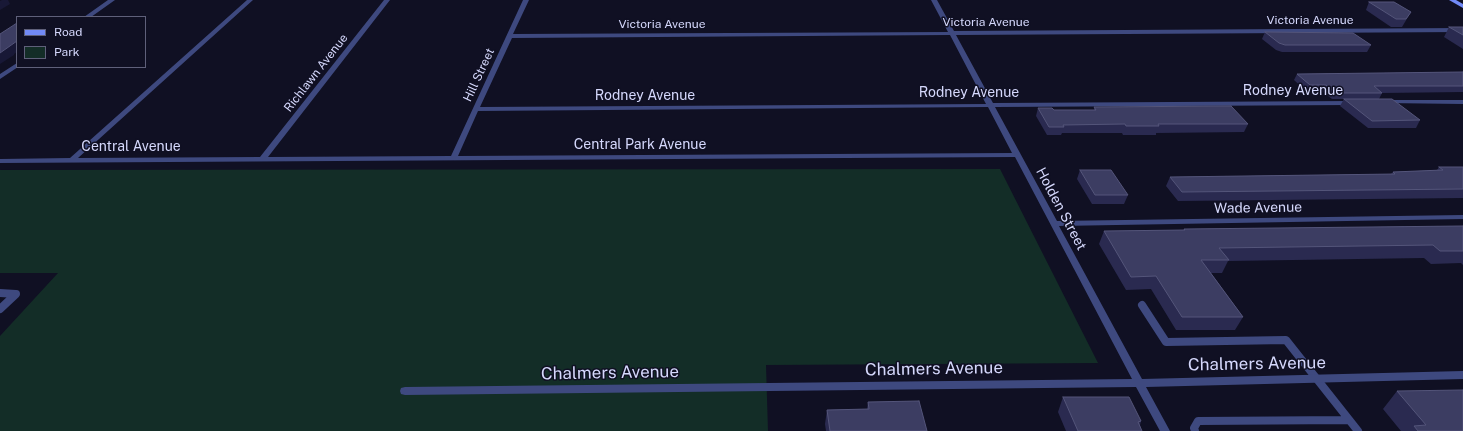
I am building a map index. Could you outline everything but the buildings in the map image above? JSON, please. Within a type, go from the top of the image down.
[{"type":"street","points":[[88,16],[112,0]]},
{"type":"street","points":[[71,161],[250,0]]},
{"type":"street","name":"Richlawn Avenue","points":[[262,160],[386,0]]},
{"type":"street","name":"Hill Street","points":[[453,159],[526,0]]},
{"type":"street","name":"Holden Street","points":[[934,0],[1165,431]]},
{"type":"street","points":[[1452,0],[1463,6]]},
{"type":"street","name":"Victoria Avenue","points":[[509,36],[1463,30]]},
{"type":"street","points":[[0,77],[16,66]]},
{"type":"street","name":"Rodney Avenue","points":[[476,109],[1361,102]]},
{"type":"street","points":[[1376,102],[1463,102]]},
{"type":"street","name":"Central Park Avenue","points":[[262,160],[1017,155]]},
{"type":"street","name":"Central Avenue","points":[[0,161],[262,160]]},
{"type":"street","name":"Wade Avenue","points":[[1054,224],[1463,217]]},
{"type":"street","name":"Chalmers Avenue","points":[[405,391],[1139,383],[1463,375]]},
{"type":"lane","points":[[0,293],[16,294],[0,309]]},
{"type":"lane","points":[[1142,305],[1166,342],[1286,340],[1358,431]]},
{"type":"lane","points":[[1195,431],[1194,428],[1198,421],[1349,420]]},
{"type":"green space","points":[[1000,169],[1098,363],[766,365],[768,431],[0,431],[0,336],[58,273],[0,273],[0,170]]}]
